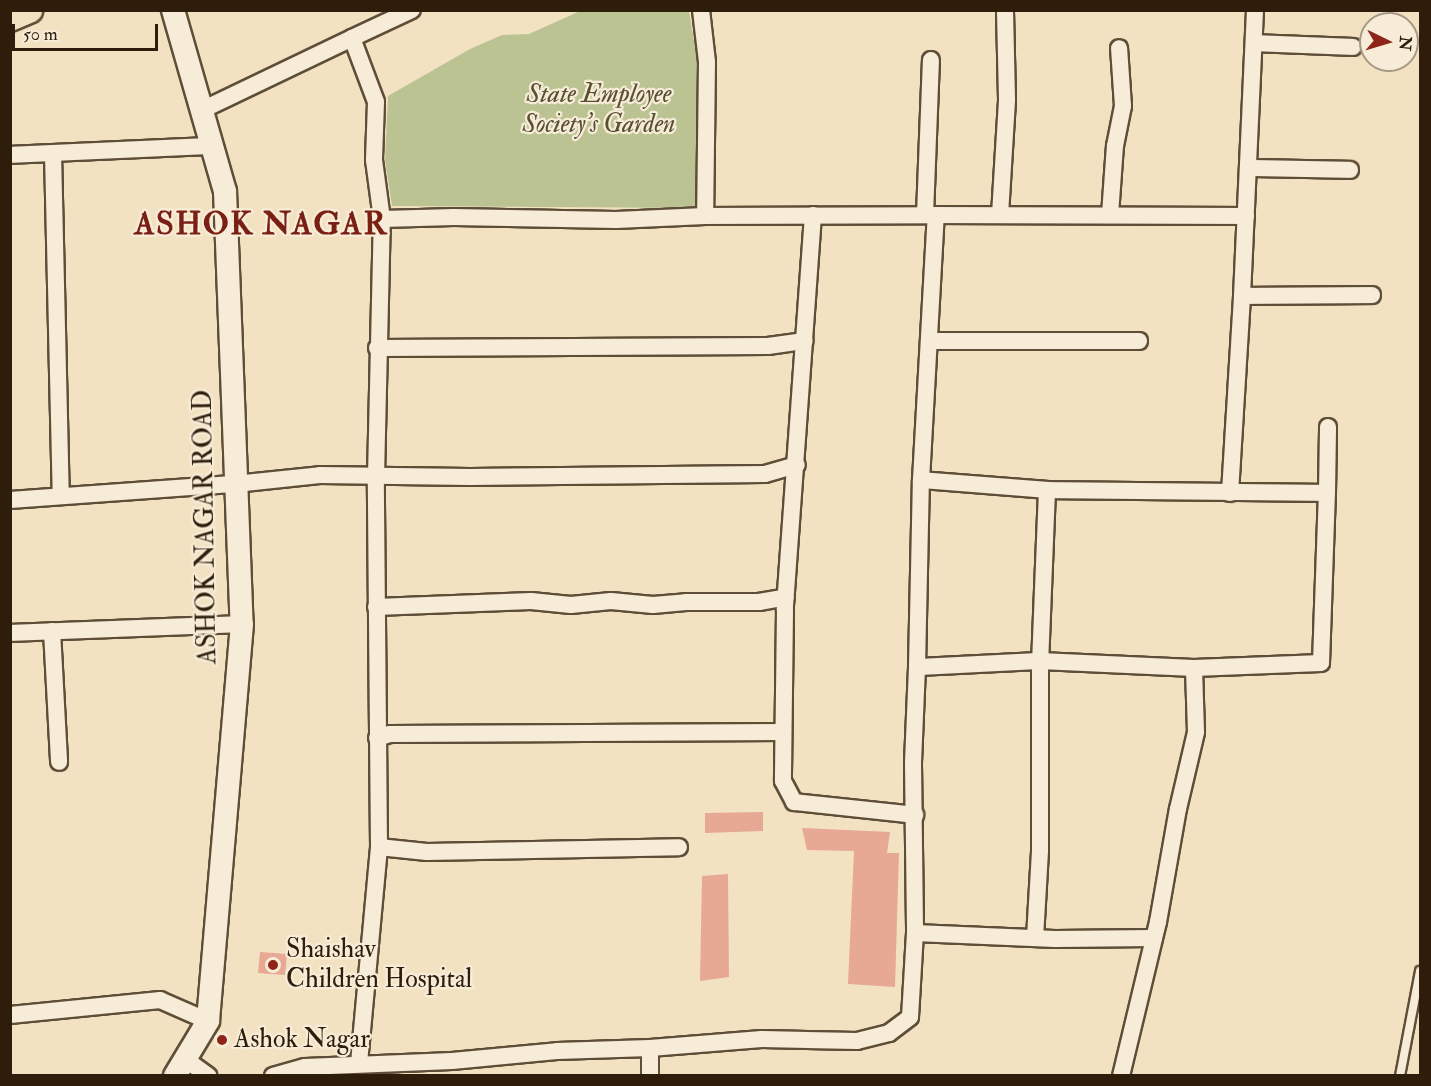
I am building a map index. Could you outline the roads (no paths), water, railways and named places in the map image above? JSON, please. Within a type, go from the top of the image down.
[{"type":"main road","points":[[10,18],[29,10]]},
{"type":"street","name":"ASHOK NAGAR ROAD","points":[[172,10],[225,191],[242,624],[208,1021],[180,1067]]},
{"type":"street","points":[[202,110],[412,10]]},
{"type":"street","points":[[701,10],[707,62],[705,216]]},
{"type":"street","points":[[1000,215],[1007,99],[1005,10]]},
{"type":"street","points":[[1230,494],[1255,10]]},
{"type":"street","points":[[352,38],[376,102],[374,160],[381,219],[376,477],[379,847],[359,1063]]},
{"type":"street","points":[[1254,43],[1353,47]]},
{"type":"street","points":[[1110,215],[1115,146],[1123,106],[1119,48]]},
{"type":"street","points":[[273,1076],[359,1063],[452,1061],[558,1051],[650,1048],[762,1039],[857,1041],[890,1033],[910,1017],[915,933],[913,764],[921,480],[929,341],[931,60]]},
{"type":"street","points":[[10,155],[212,146]]},
{"type":"street","points":[[53,153],[61,496]]},
{"type":"street","points":[[1248,168],[1350,170]]},
{"type":"street","points":[[381,219],[465,217],[616,220],[705,216],[930,215],[1246,216]]},
{"type":"street","points":[[813,216],[786,597],[783,781],[795,802],[915,815]]},
{"type":"street","points":[[1242,296],[1372,295]]},
{"type":"street","points":[[377,348],[768,346],[805,341]]},
{"type":"street","points":[[929,341],[1139,341]]},
{"type":"street","points":[[917,668],[1040,662],[1194,669],[1321,663],[1328,493],[1328,427]]},
{"type":"street","points":[[10,500],[235,484],[320,475],[376,477],[765,474],[797,465]]},
{"type":"street","points":[[921,480],[1047,490],[1230,494],[1328,493]]},
{"type":"street","points":[[1035,938],[1040,850],[1040,662],[1047,490]]},
{"type":"street","points":[[376,607],[531,601],[571,605],[611,601],[653,605],[686,602],[759,602],[786,597]]},
{"type":"street","points":[[10,633],[242,624]]},
{"type":"street","points":[[52,632],[59,762]]},
{"type":"street","points":[[1121,1076],[1154,938],[1178,809],[1196,732],[1194,669]]},
{"type":"street","points":[[377,738],[390,734],[783,732]]},
{"type":"street","points":[[379,847],[427,852],[679,847]]},
{"type":"street","points":[[915,933],[1035,938],[1154,938]]},
{"type":"street","points":[[10,1015],[160,1000],[208,1021]]},
{"type":"street","points":[[650,1048],[650,1076]]},
{"type":"street","points":[[180,1067],[208,1076]]},
{"type":"lane","points":[[1400,1076],[1420,981],[1420,971]]},
{"type":"place","name":"Shaishav Children Hospital","points":[[273,965]]},
{"type":"place","name":"Ashok Nagar","points":[[222,1040]]},
{"type":"district","name":"ASHOK NAGAR","points":[[261,224]]},
{"type":"park label","name":"State Employee Society's Garden","points":[[599,110]]}]
